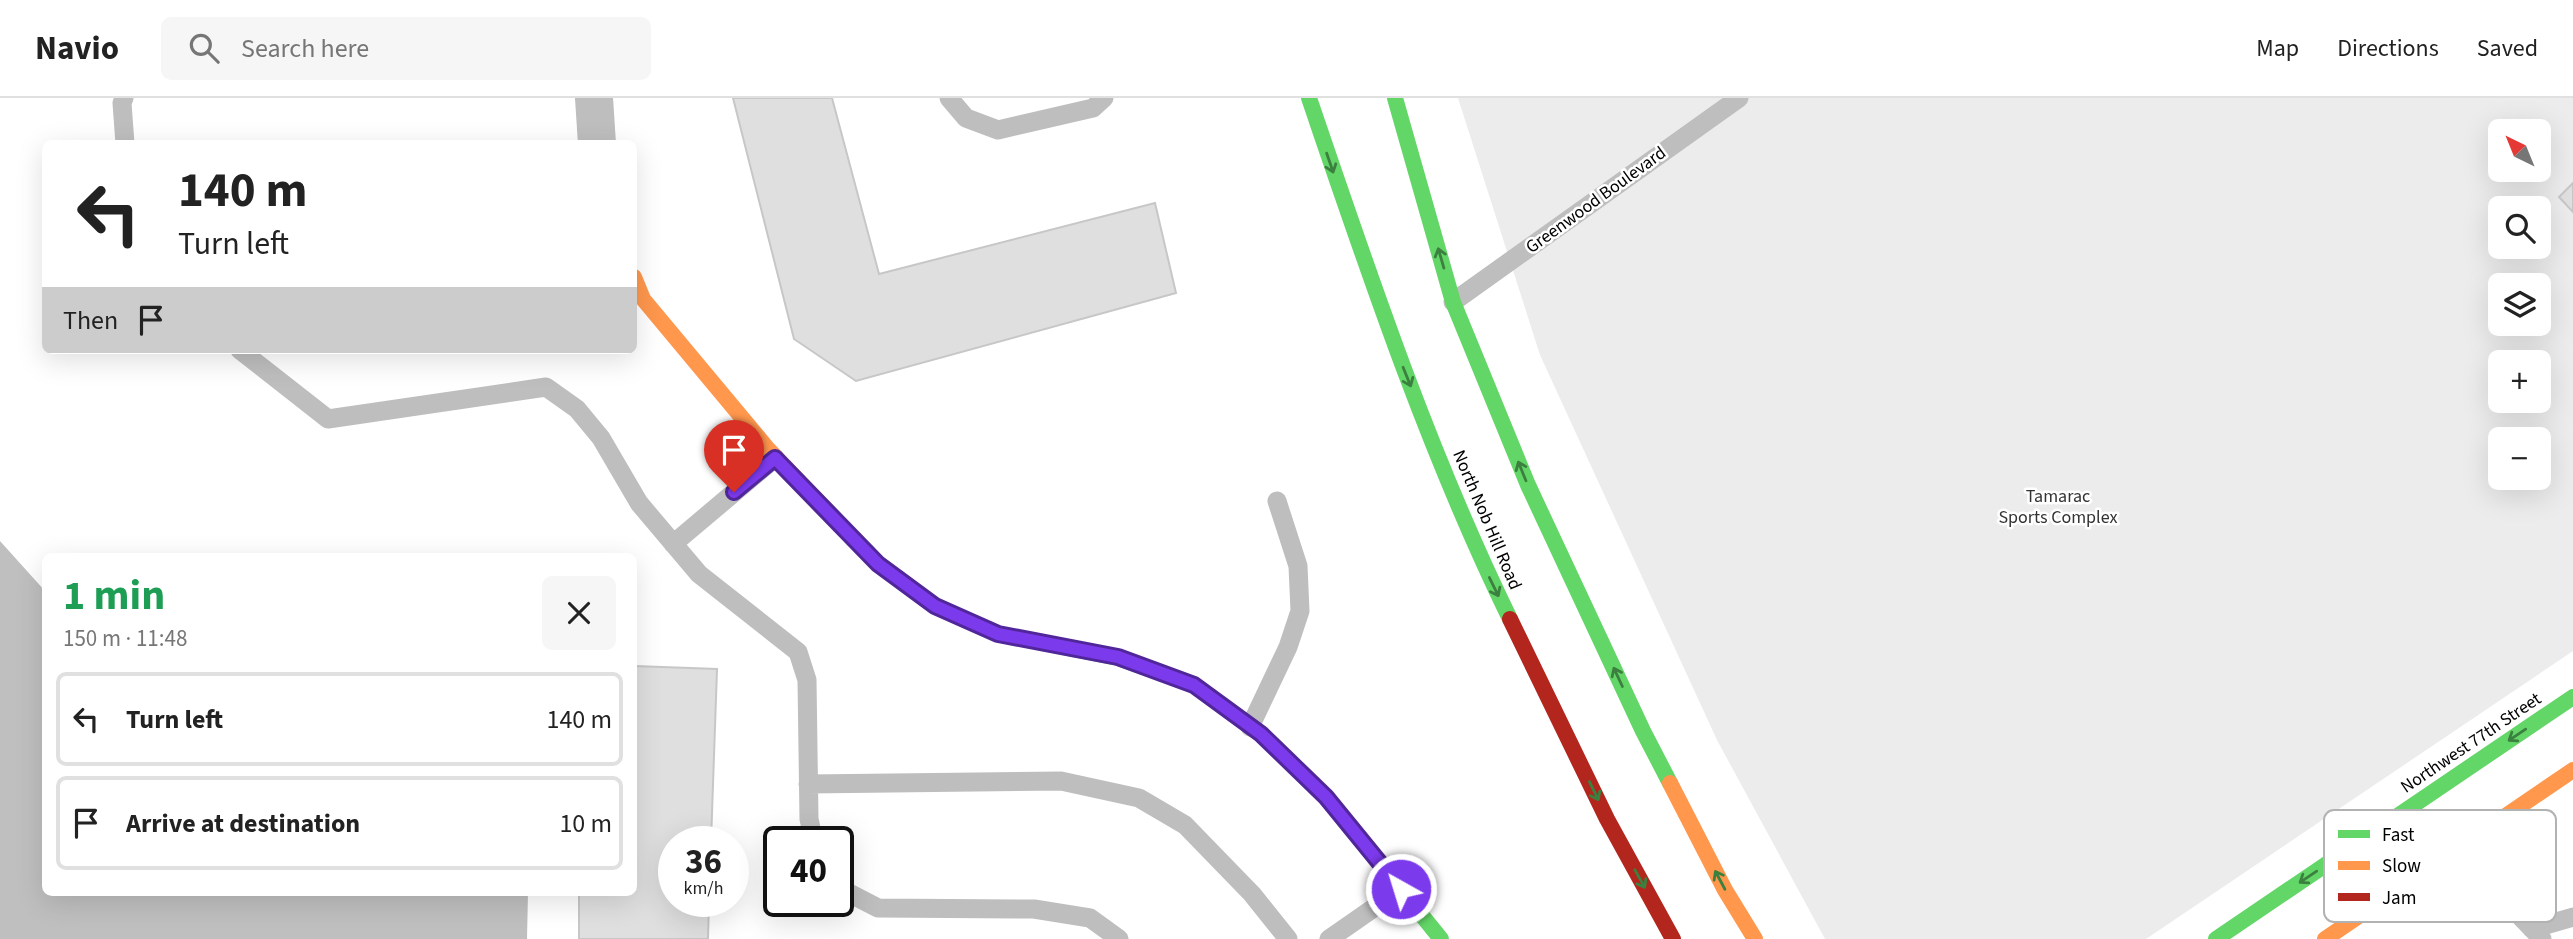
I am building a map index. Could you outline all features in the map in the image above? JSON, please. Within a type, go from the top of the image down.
[{"type":"main road","name":"North Nob Hill Road","points":[[1309,98],[1388,331],[1482,562],[1607,819],[1673,939]]},
{"type":"main road","points":[[1395,98],[1453,302],[1528,485],[1643,731],[1725,890],[1755,939]]},
{"type":"main road","points":[[637,284],[643,299],[775,458],[878,564],[935,606],[998,634],[1118,657],[1194,685],[1250,727],[1326,797],[1441,939]]},
{"type":"main road","name":"Northwest 77th Street","points":[[2406,810],[2573,697]]},
{"type":"main road","points":[[2514,810],[2573,770]]},
{"type":"main road","name":"Northwest 77th Street","points":[[2216,939],[2324,866]]},
{"type":"main road","points":[[2325,939],[2350,922]]},
{"type":"street","points":[[594,98],[597,140]]},
{"type":"lane","points":[[124,98],[125,140]]},
{"type":"lane","points":[[949,98],[966,118],[998,130],[1093,108],[1104,98]]},
{"type":"lane","name":"Greenwood Boulevard","points":[[1453,302],[1739,98]]},
{"type":"lane","points":[[245,354],[328,419],[546,387],[577,409],[601,438],[639,503],[699,574],[798,652],[807,680],[811,826]]},
{"type":"lane","points":[[673,544],[775,458]]},
{"type":"lane","points":[[1250,727],[1288,647],[1300,611],[1298,566],[1277,501]]},
{"type":"lane","points":[[808,784],[1061,781],[1139,799],[1185,825],[1252,894],[1288,939]]},
{"type":"lane","points":[[1329,939],[1401,889]]},
{"type":"lane","points":[[854,896],[878,908],[1034,909],[1090,918],[1119,939]]},
{"type":"lane","points":[[2537,934],[2573,917]]},
{"type":"green space","name":"Tamarac Sports Complex","points":[[1458,98],[2573,98],[2573,651],[2337,810],[2324,810],[2324,819],[2146,939],[1825,939],[1717,740],[1540,355]]},
{"type":"shaded area","points":[[0,541],[42,588],[42,896],[528,896],[527,939],[0,939]]},
{"type":"building","points":[[733,98],[832,98],[879,274],[1155,203],[1176,293],[856,381],[794,339]]},
{"type":"building","points":[[2573,183],[2573,212],[2559,197]]},
{"type":"building","points":[[637,666],[717,669],[712,826],[658,826],[658,917],[709,917],[708,939],[579,939],[579,896],[637,896]]},
{"type":"traffic: fast","points":[[1309,98],[1377,296],[1426,427],[1480,556],[1510,619]]},
{"type":"traffic: fast","points":[[1395,98],[1453,302],[1528,485],[1670,783]]},
{"type":"traffic: fast","points":[[935,606],[998,634],[1118,658],[1194,685],[1261,734],[1326,797],[1441,939]]},
{"type":"traffic: fast","points":[[2406,810],[2573,697]]},
{"type":"traffic: fast","points":[[2216,939],[2324,866]]},
{"type":"traffic: slow","points":[[637,284],[643,299],[768,449],[878,564],[935,606]]},
{"type":"traffic: slow","points":[[2514,810],[2573,770]]},
{"type":"traffic: slow","points":[[1670,783],[1725,890],[1755,939]]},
{"type":"traffic: slow","points":[[2325,939],[2350,922]]},
{"type":"traffic: jam","points":[[1510,619],[1607,819],[1673,939]]},
{"type":"route","points":[[734,492],[775,458],[878,564],[935,606],[998,634],[1118,657],[1194,685],[1261,734],[1326,797],[1401,889]]}]
